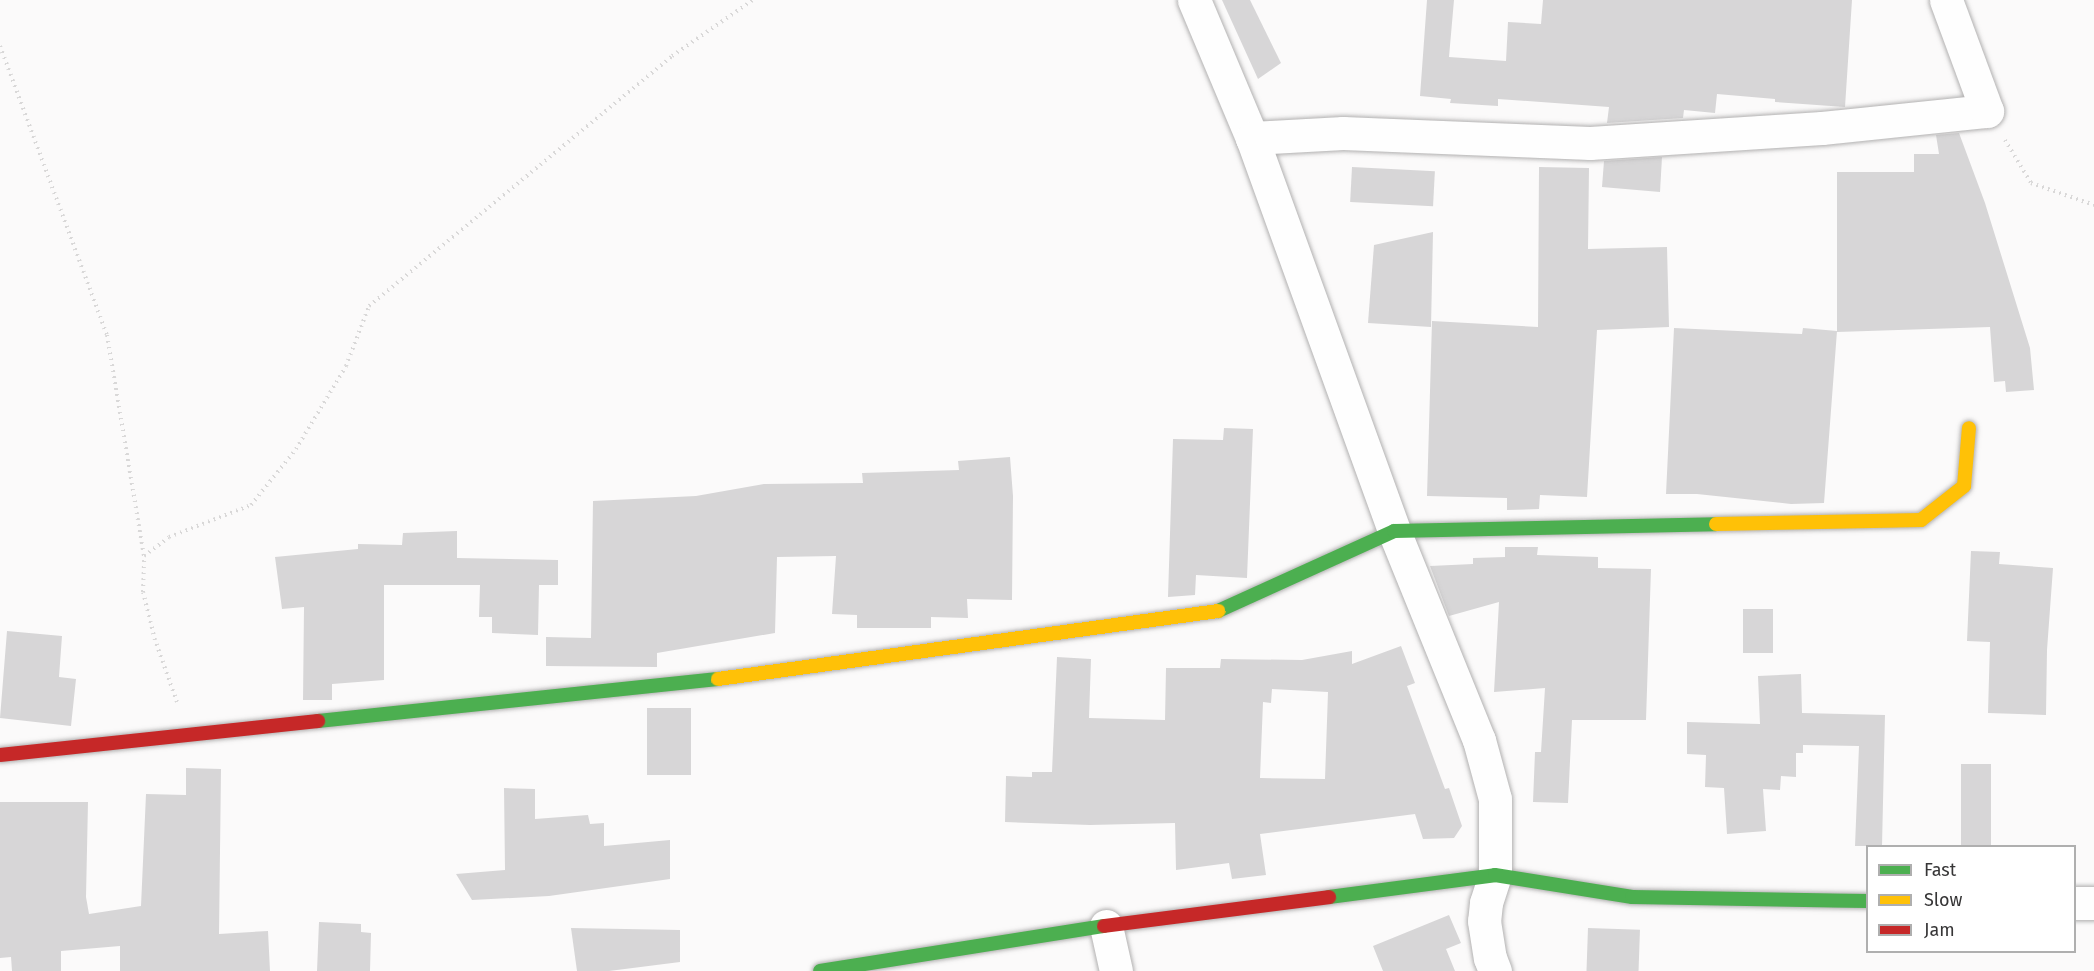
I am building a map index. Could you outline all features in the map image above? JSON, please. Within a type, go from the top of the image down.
[{"type":"street","points":[[1194,0],[1252,138],[1394,531],[1479,740],[1495,799],[1495,875],[1486,903],[1484,921],[1490,958],[1495,971]]},
{"type":"street","points":[[1252,138],[1343,133],[1590,142],[1822,128],[1987,111],[1946,0]]},
{"type":"street","points":[[0,755],[719,678],[1225,610],[1394,531],[1921,520],[1964,486],[1969,428]]},
{"type":"street","points":[[820,971],[1106,926],[1495,875],[1632,897],[1866,901]]},
{"type":"street","points":[[2076,903],[2094,903]]},
{"type":"street","points":[[1106,926],[1116,971]]},
{"type":"path","points":[[144,556],[169,537],[251,505],[296,449],[346,366],[369,306],[672,56],[753,0]]},
{"type":"path","points":[[0,46],[107,335],[144,556],[143,592],[155,640],[177,698],[184,736]]},
{"type":"path","points":[[1987,111],[2031,183],[2094,206]]},
{"type":"building","points":[[1222,0],[1250,0],[1281,63],[1258,79]]},
{"type":"building","points":[[1427,0],[1454,0],[1449,57],[1506,61],[1508,22],[1541,24],[1543,0],[1852,0],[1845,107],[1775,102],[1775,99],[1717,94],[1715,113],[1684,110],[1683,118],[1607,123],[1609,107],[1498,99],[1498,106],[1450,103],[1451,99],[1420,96]]},
{"type":"building","points":[[1959,133],[1985,203],[2030,348],[2034,390],[2006,392],[2005,381],[1994,382],[1990,327],[1837,332],[1837,172],[1914,172],[1914,154],[1939,154],[1936,135]]},
{"type":"building","points":[[1662,157],[1660,192],[1602,187],[1604,161]]},
{"type":"building","points":[[1352,167],[1435,171],[1433,206],[1350,202]]},
{"type":"building","points":[[1539,167],[1589,168],[1588,249],[1667,247],[1669,327],[1597,330],[1587,497],[1540,495],[1539,509],[1507,510],[1507,498],[1427,496],[1432,321],[1538,327]]},
{"type":"building","points":[[1433,232],[1431,327],[1368,323],[1374,245]]},
{"type":"building","points":[[1674,328],[1802,334],[1803,328],[1837,331],[1824,503],[1791,504],[1697,494],[1666,494]]},
{"type":"building","points":[[1224,428],[1253,429],[1247,578],[1196,575],[1195,595],[1168,597],[1173,439],[1223,440]]},
{"type":"building","points":[[1010,457],[1013,496],[1012,600],[967,599],[968,618],[931,617],[931,628],[857,628],[857,615],[832,614],[836,556],[777,557],[775,633],[657,653],[657,667],[546,666],[546,637],[591,638],[593,501],[696,496],[764,484],[863,483],[862,473],[959,470],[958,461]]},
{"type":"building","points":[[457,531],[457,558],[558,560],[558,585],[539,585],[538,635],[492,633],[492,617],[479,617],[480,585],[384,585],[384,680],[332,684],[332,700],[303,700],[304,607],[282,609],[275,557],[358,549],[358,544],[402,545],[403,533]]},
{"type":"building","points":[[1505,547],[1538,547],[1537,555],[1598,557],[1598,568],[1651,569],[1646,720],[1572,720],[1568,803],[1533,802],[1535,752],[1541,752],[1545,688],[1494,692],[1499,602],[1449,616],[1430,566],[1473,564],[1473,558],[1505,557]]},
{"type":"building","points":[[1971,551],[2000,552],[1999,564],[2053,568],[2047,650],[2046,715],[1988,713],[1990,642],[1967,641]]},
{"type":"building","points":[[1743,609],[1773,609],[1773,653],[1743,653]]},
{"type":"building","points":[[7,631],[62,636],[59,677],[76,679],[71,726],[0,718]]},
{"type":"building","points":[[1401,646],[1415,683],[1407,686],[1445,789],[1449,788],[1462,826],[1454,838],[1423,839],[1415,814],[1260,834],[1266,875],[1232,879],[1229,863],[1176,870],[1175,823],[1090,825],[1005,822],[1006,776],[1032,777],[1032,772],[1052,772],[1057,657],[1091,659],[1089,718],[1165,720],[1166,668],[1220,668],[1221,659],[1302,660],[1352,651],[1352,664]],"holes":[[[1272,689],[1328,692],[1325,779],[1260,778],[1263,702],[1271,703]]]},
{"type":"building","points":[[1801,674],[1802,713],[1885,715],[1882,845],[1855,846],[1859,746],[1803,745],[1803,753],[1796,753],[1796,777],[1781,776],[1780,790],[1763,789],[1766,831],[1727,834],[1724,788],[1705,787],[1706,755],[1687,754],[1687,722],[1760,724],[1758,676]]},
{"type":"building","points":[[647,708],[691,708],[691,775],[647,775]]},
{"type":"building","points":[[1961,764],[1991,764],[1991,845],[1961,845]]},
{"type":"building","points":[[186,768],[221,769],[219,934],[268,931],[270,971],[120,971],[120,946],[61,951],[61,971],[12,971],[11,957],[0,958],[0,802],[88,802],[86,897],[89,914],[141,906],[146,794],[186,795]]},
{"type":"building","points":[[504,788],[535,789],[535,819],[588,815],[590,824],[604,823],[604,846],[670,840],[670,879],[549,896],[472,900],[456,874],[505,870]]},
{"type":"building","points":[[1449,915],[1461,943],[1446,949],[1455,971],[1383,971],[1373,946]]},
{"type":"building","points":[[319,922],[361,924],[361,932],[371,933],[370,971],[317,971]]},
{"type":"building","points":[[571,928],[680,930],[680,962],[609,971],[577,971]]},
{"type":"building","points":[[1588,928],[1640,930],[1639,971],[1586,971]]},
{"type":"traffic: fast","points":[[1218,611],[1394,531],[1716,524]]},
{"type":"traffic: fast","points":[[318,721],[718,679]]},
{"type":"traffic: fast","points":[[1329,897],[1495,875],[1632,897],[1866,901]]},
{"type":"traffic: fast","points":[[820,971],[1104,926]]},
{"type":"traffic: slow","points":[[1716,524],[1921,520],[1964,486],[1969,428]]},
{"type":"traffic: slow","points":[[718,679],[1218,611]]},
{"type":"traffic: jam","points":[[0,755],[318,721]]},
{"type":"traffic: jam","points":[[1104,926],[1329,897]]}]
